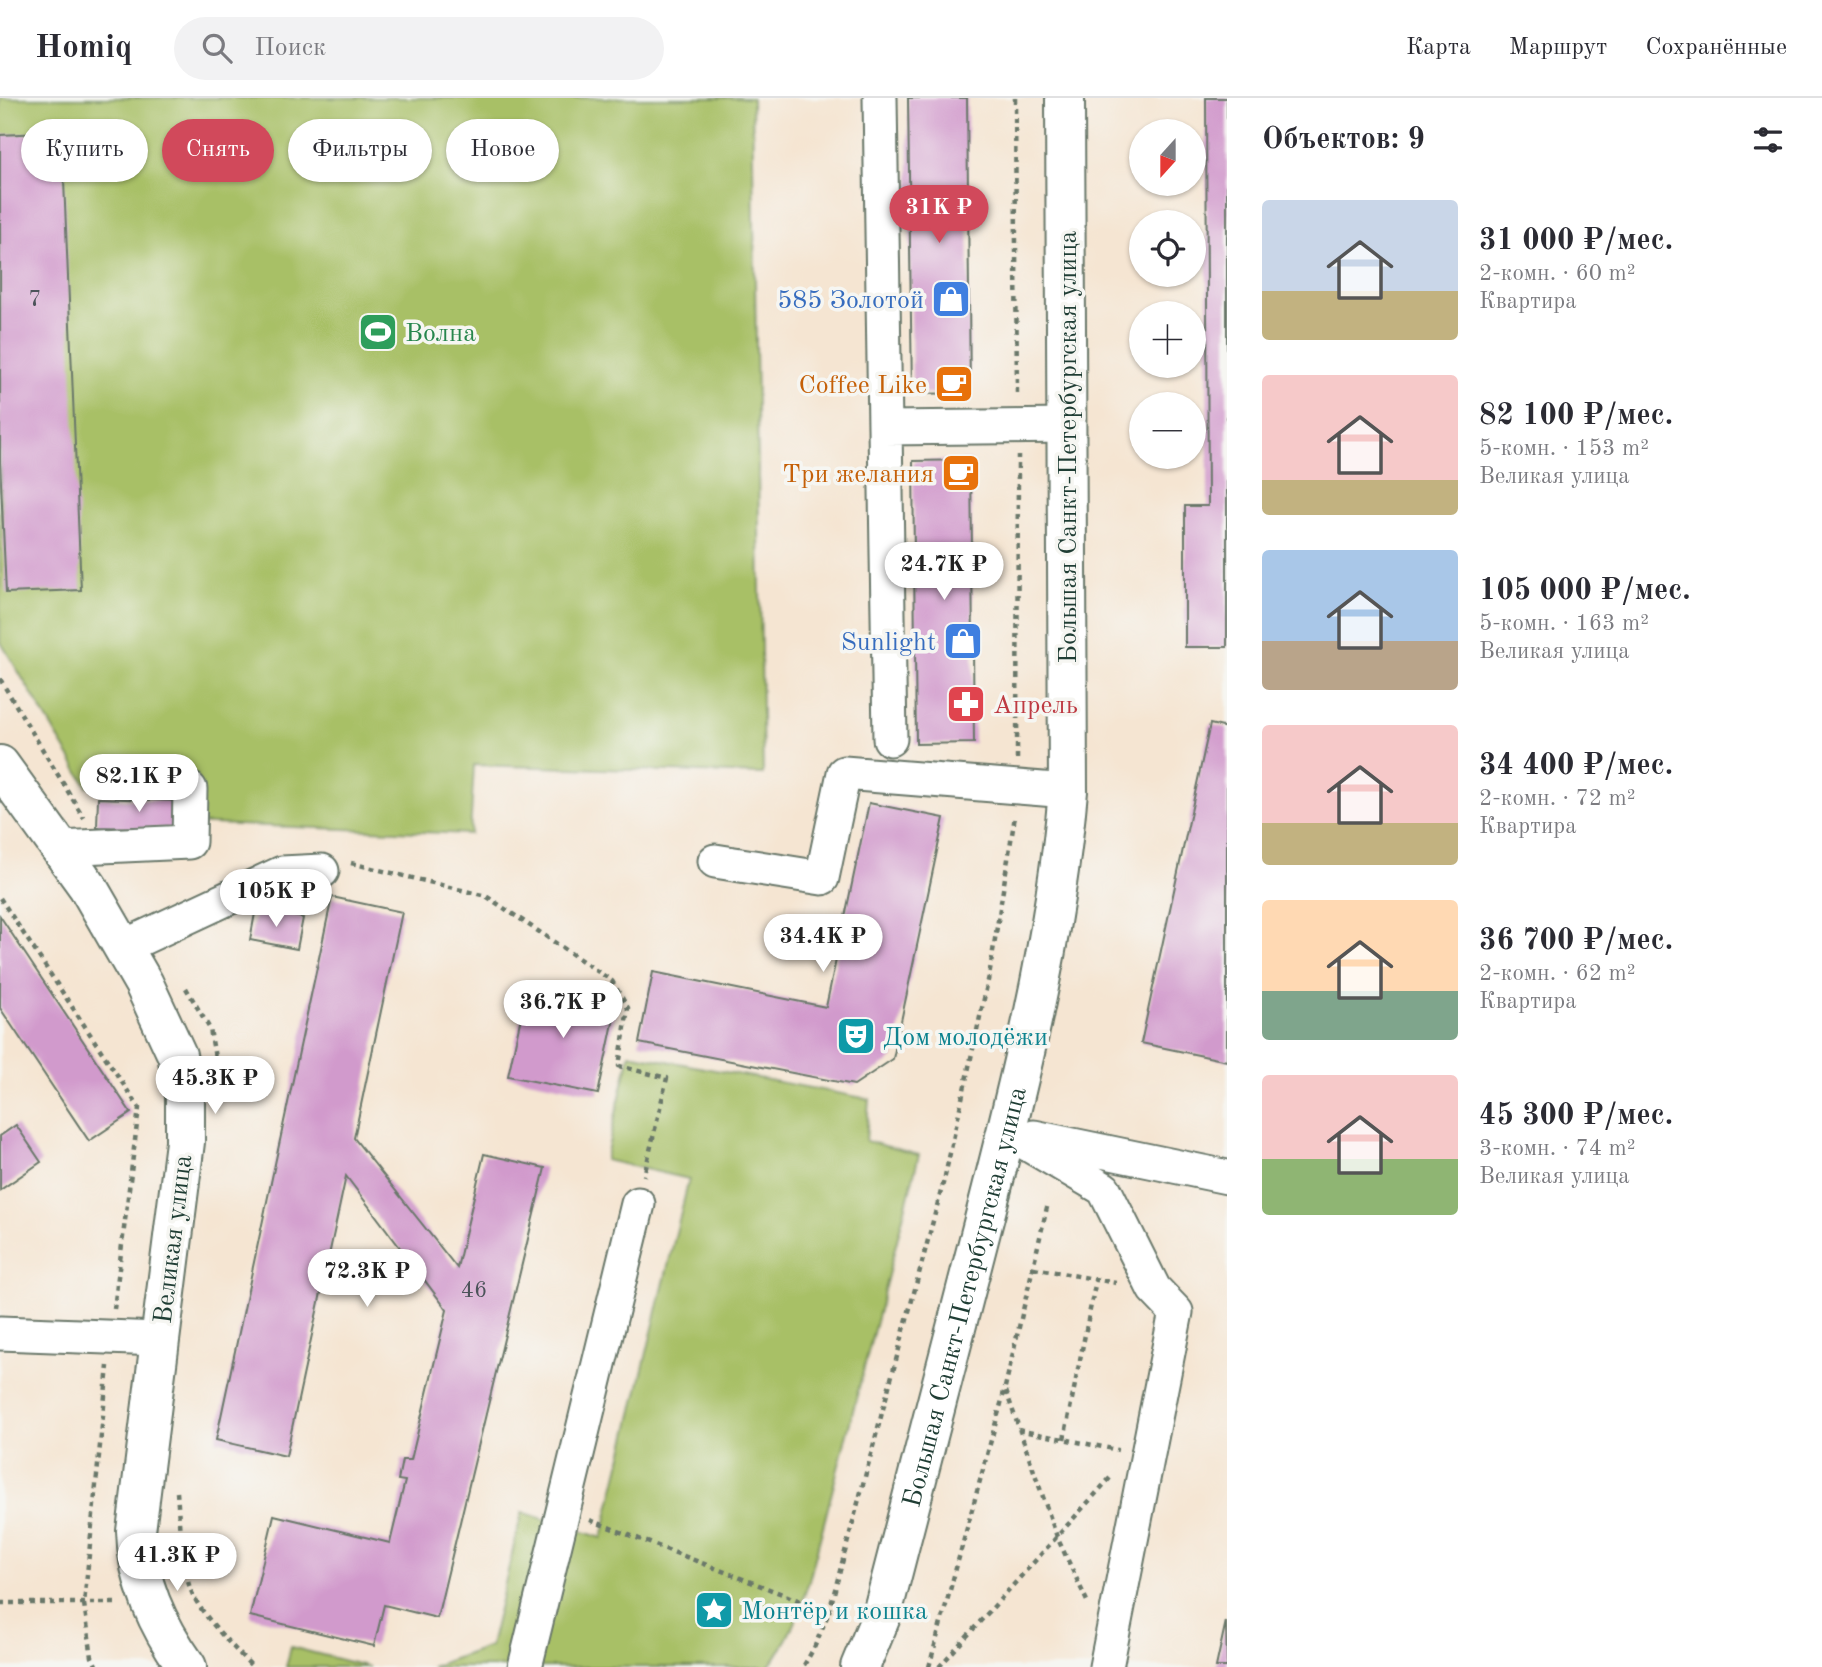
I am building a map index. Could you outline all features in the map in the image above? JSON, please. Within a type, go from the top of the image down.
[{"type":"main road","name":"Большая Санкт-Петербургская улица","points":[[860,1667],[882,1614],[1007,1132],[1042,971],[1058,878],[1069,792],[1065,98]]},
{"type":"main road","name":"Великая улица","points":[[0,765],[88,887],[144,984],[177,1055],[185,1096],[184,1142],[136,1531],[139,1566],[149,1602],[186,1667]]},
{"type":"main road","name":"Большая Санкт-Петербургская улица","points":[[876,1667],[882,1614]]},
{"type":"lane","points":[[880,98],[890,739]]},
{"type":"lane","points":[[885,429],[1066,426]]},
{"type":"lane","points":[[715,861],[822,878],[845,773],[1069,792]]},
{"type":"lane","points":[[60,848],[189,842],[190,789]]},
{"type":"lane","points":[[123,947],[282,873],[323,871]]},
{"type":"lane","points":[[1007,1132],[1227,1177]]},
{"type":"lane","points":[[1007,1132],[1104,1189],[1154,1289],[1176,1312],[1108,1658]]},
{"type":"lane","points":[[525,1667],[638,1204]]},
{"type":"lane","points":[[0,1333],[159,1339]]},
{"type":"path","points":[[803,1667],[830,1612],[945,1176],[997,935],[1016,811],[1018,427],[1015,98]]},
{"type":"path","points":[[323,871],[335,859],[486,896],[612,981],[628,1008],[619,1066],[667,1078],[638,1204]]},
{"type":"path","points":[[0,898],[139,1108],[111,1337],[84,1604],[92,1657],[97,1667]]},
{"type":"path","points":[[931,1666],[1005,1388],[1048,1203]]},
{"type":"path","points":[[1034,1268],[1154,1289]]},
{"type":"path","points":[[1064,1439],[1096,1279]]},
{"type":"path","points":[[1005,1388],[1057,1537],[1108,1658]]},
{"type":"path","points":[[1018,1430],[1148,1456]]},
{"type":"path","points":[[939,1667],[1114,1475],[1148,1456]]},
{"type":"path","points":[[564,1509],[830,1612]]},
{"type":"path","points":[[194,1596],[235,1651],[253,1667]]},
{"type":"path","points":[[0,1603],[149,1602]]},
{"type":"green space","name":"Волна","points":[[0,98],[752,98],[763,774],[474,765],[470,834],[187,823],[179,788],[87,786],[0,641]]},
{"type":"green space","points":[[630,1054],[869,1099],[866,1141],[919,1155],[809,1581],[788,1637],[768,1667],[431,1667],[490,1646],[522,1512],[602,1538],[689,1179],[605,1160]]},
{"type":"green space","points":[[291,1647],[369,1667],[286,1667]]},
{"type":"building","points":[[908,98],[967,98],[970,393],[912,394]]},
{"type":"building","points":[[1206,98],[1227,98],[1227,647],[1185,647],[1185,506],[1208,506]]},
{"type":"building","points":[[21,134],[21,182],[64,182],[81,590],[6,593],[0,461],[0,135]]},
{"type":"building","points":[[971,460],[974,743],[916,744],[913,461]]},
{"type":"building","points":[[1210,724],[1227,728],[1227,1061],[1141,1043]]},
{"type":"building","points":[[98,798],[181,801],[180,829],[97,827]]},
{"type":"building","points":[[869,803],[944,818],[893,1059],[854,1085],[639,1043],[653,972],[826,1007]]},
{"type":"building","points":[[332,897],[402,912],[354,1138],[457,1268],[484,1154],[545,1168],[437,1618],[384,1605],[374,1646],[250,1616],[274,1515],[390,1543],[405,1481],[398,1480],[402,1460],[411,1460],[447,1310],[346,1176],[286,1456],[216,1440]]},
{"type":"building","points":[[256,908],[303,918],[297,949],[250,940]]},
{"type":"building","points":[[0,916],[131,1113],[89,1141],[0,1008]]},
{"type":"building","points":[[528,985],[617,1004],[598,1094],[508,1076]]},
{"type":"building","points":[[16,1125],[41,1162],[0,1190],[0,1136]]},
{"type":"building","points":[[1226,1621],[1227,1667],[1216,1667]]},
{"type":"place","name":"585 Золотой","points":[[951,299]]},
{"type":"place","name":"Волна","points":[[378,332]]},
{"type":"place","name":"Coffee Like","points":[[954,384]]},
{"type":"place","name":"Три желания","points":[[961,473]]},
{"type":"place","name":"Sunlight","points":[[963,641]]},
{"type":"place","name":"Апрель","points":[[966,704]]},
{"type":"place","name":"Дом молодёжи","points":[[856,1036]]},
{"type":"place","name":"Монтёр и кошка","points":[[714,1610]]}]
